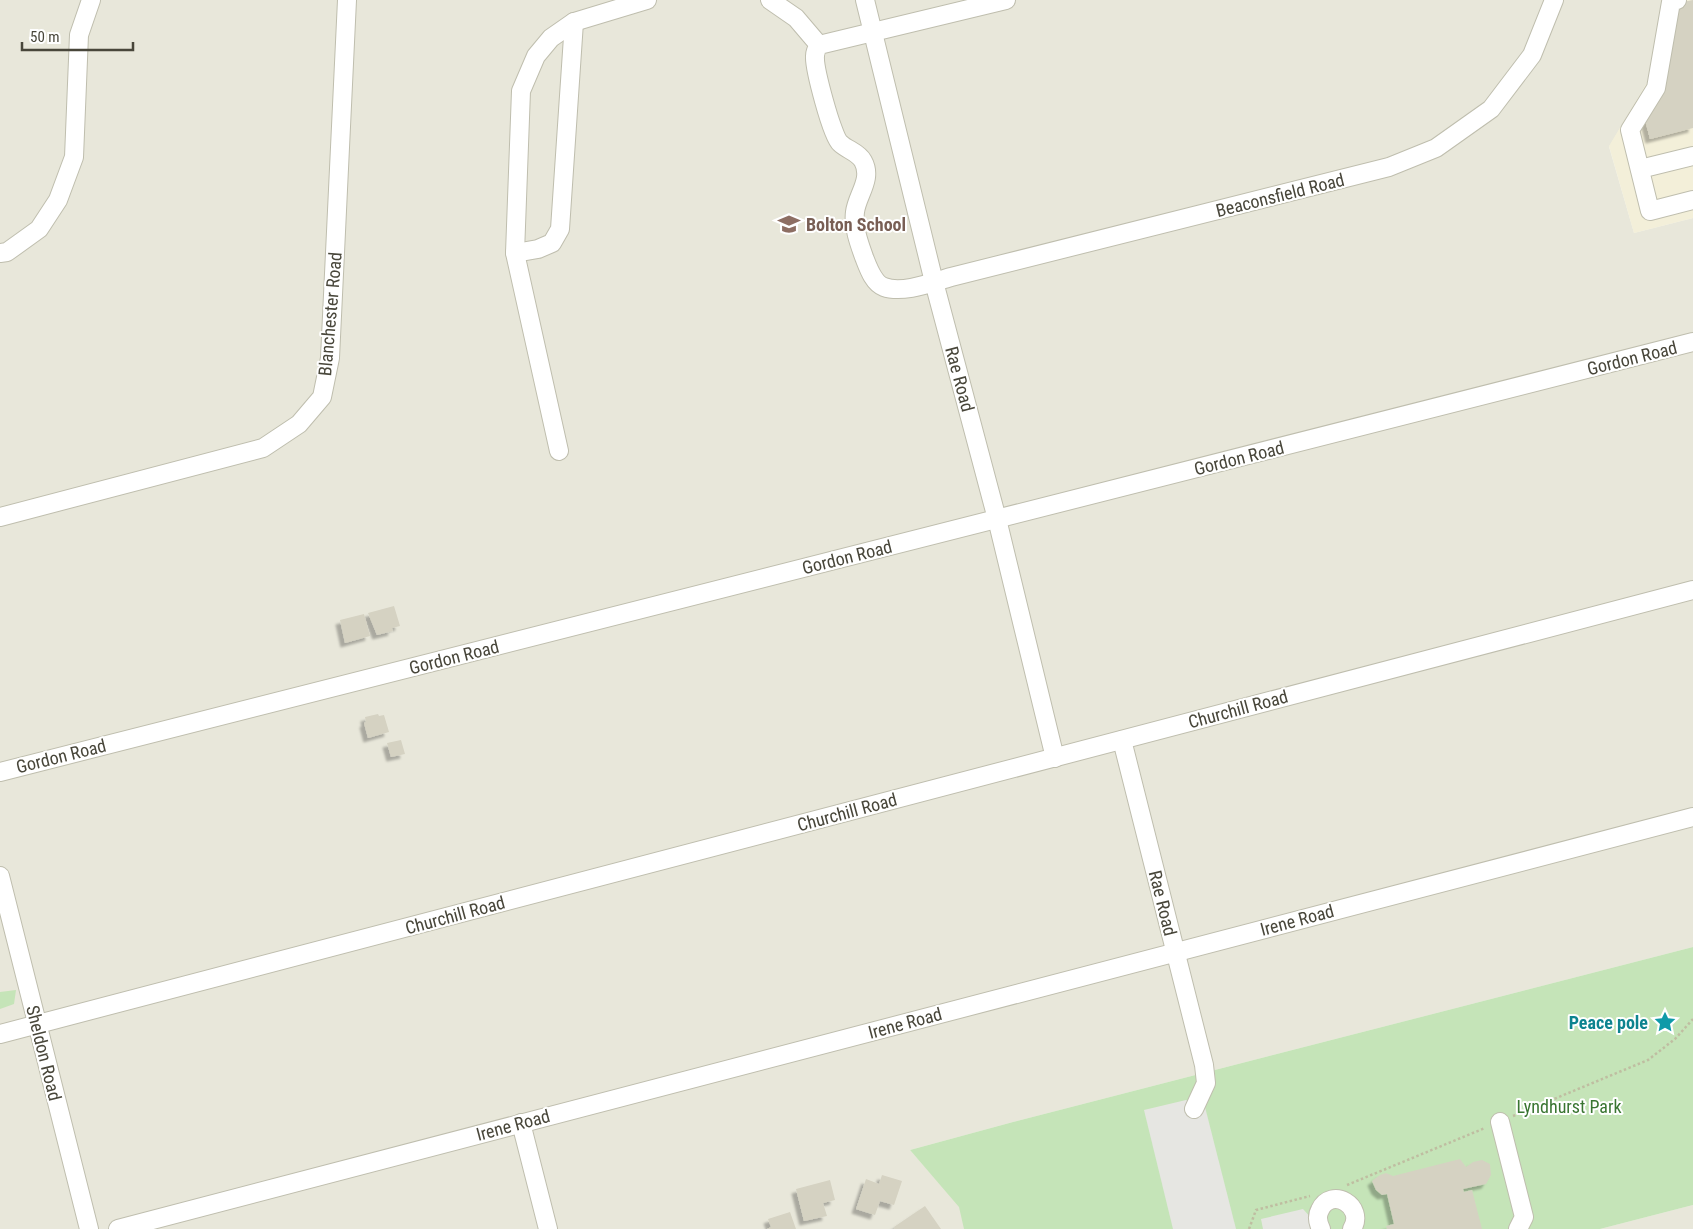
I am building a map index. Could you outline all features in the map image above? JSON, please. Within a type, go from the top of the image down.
[{"type":"street","points":[[0,253],[7,252],[40,229],[58,200],[74,157],[79,34],[91,0]]},
{"type":"street","name":"Blanchester Road","points":[[0,517],[263,448],[299,424],[322,397],[330,355],[347,0]]},
{"type":"street","points":[[559,451],[515,253],[521,91],[536,56],[552,38],[574,22],[647,0]]},
{"type":"street","points":[[770,0],[796,18],[819,45],[1006,0]]},
{"type":"street","name":"Rae Road","points":[[865,0],[934,282],[997,519],[1055,758]]},
{"type":"street","name":"Beaconsfield Road","points":[[819,45],[815,55],[817,70],[832,128],[839,142],[854,151],[864,162],[867,180],[860,194],[855,213],[858,239],[870,272],[883,287],[901,290],[1389,167],[1436,148],[1491,109],[1532,55],[1554,0]]},
{"type":"street","points":[[1677,0],[1671,2],[1656,88],[1630,130],[1650,211],[1693,200]]},
{"type":"street","points":[[515,253],[538,249],[552,244],[560,229],[574,22]]},
{"type":"street","points":[[1640,170],[1693,156]]},
{"type":"street","name":"Gordon Road","points":[[0,772],[1693,342]]},
{"type":"street","name":"Churchill Road","points":[[0,1034],[1693,590]]},
{"type":"street","name":"Rae Road","points":[[1122,740],[1204,1066],[1206,1083],[1194,1109]]},
{"type":"street","name":"Irene Road","points":[[118,1229],[1693,817]]},
{"type":"street","name":"Sheldon Road","points":[[0,876],[89,1229]]},
{"type":"street","points":[[1500,1122],[1524,1217],[1518,1229]]},
{"type":"street","points":[[521,1123],[548,1229]]},
{"type":"street","points":[[1321,1229],[1318,1220],[1320,1208],[1325,1203],[1336,1199],[1348,1202],[1353,1207],[1356,1219],[1352,1229]]},
{"type":"path","points":[[1346,1185],[1648,1060],[1675,1039],[1693,1019]]},
{"type":"path","points":[[1249,1229],[1256,1210],[1311,1196]]},
{"type":"shaded area","points":[[0,0],[1663,0],[1648,81],[1609,147],[1634,233],[1693,218],[1693,947],[910,1150],[977,1229],[0,1229]]},
{"type":"shaded area","points":[[1663,0],[1693,0],[1693,218],[1634,233],[1609,146],[1648,81]]},
{"type":"shaded area","points":[[1186,1100],[1205,1107],[1236,1229],[1173,1229],[1144,1110]]},
{"type":"shaded area","points":[[1693,1205],[1693,1229],[1600,1229]]},
{"type":"shaded area","points":[[1303,1209],[1321,1229],[1263,1229],[1261,1219]]},
{"type":"green space","name":"Lyndhurst Park","points":[[1693,947],[1693,1205],[1600,1229],[964,1229],[959,1207],[910,1150],[1013,1122]]},
{"type":"green space","points":[[16,990],[14,1004],[0,1009],[0,992]]},
{"type":"building","points":[[1693,0],[1693,128],[1650,139],[1644,116],[1678,3]]},
{"type":"building","points":[[394,606],[400,626],[392,628],[393,631],[377,635],[368,613]]},
{"type":"building","points":[[364,614],[370,636],[345,643],[340,620]]},
{"type":"building","points":[[378,714],[379,716],[384,715],[389,732],[368,738],[364,723],[366,722],[365,717]]},
{"type":"building","points":[[401,740],[405,754],[391,757],[387,743]]},
{"type":"building","points":[[1460,1159],[1466,1167],[1473,1162],[1482,1160],[1490,1164],[1491,1175],[1486,1184],[1463,1189],[1464,1192],[1472,1190],[1482,1229],[1387,1229],[1386,1226],[1394,1224],[1387,1194],[1382,1195],[1376,1190],[1372,1181],[1386,1173],[1393,1176]]},
{"type":"building","points":[[882,1175],[902,1181],[894,1205],[880,1201],[875,1215],[856,1209],[866,1179],[879,1184]]},
{"type":"building","points":[[830,1180],[835,1200],[823,1203],[827,1216],[804,1221],[796,1189]]},
{"type":"building","points":[[925,1206],[941,1229],[895,1229],[894,1227]]},
{"type":"building","points":[[790,1212],[796,1229],[767,1229],[771,1227],[768,1219]]},
{"type":"place","name":"Bolton School","points":[[789,224]]},
{"type":"place","name":"Peace pole","points":[[1665,1022]]}]
